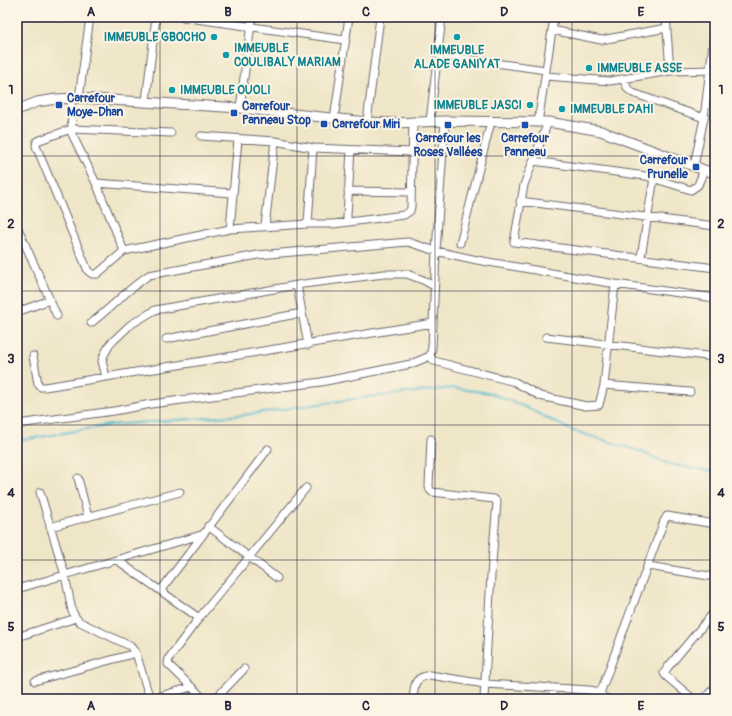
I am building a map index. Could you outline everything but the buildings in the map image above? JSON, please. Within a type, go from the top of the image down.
[{"type":"street","points":[[90,17],[75,98],[71,129],[96,183],[124,252]]},
{"type":"street","points":[[146,101],[156,17]]},
{"type":"street","points":[[182,17],[345,40]]},
{"type":"street","points":[[240,108],[252,17]]},
{"type":"street","points":[[334,118],[349,17]]},
{"type":"street","points":[[367,122],[380,17]]},
{"type":"street","points":[[430,121],[442,17]]},
{"type":"street","points":[[554,17],[546,73],[543,123],[533,161],[524,185],[513,240],[516,243],[641,257],[715,268]]},
{"type":"street","points":[[666,17],[670,71]]},
{"type":"street","points":[[694,166],[712,70],[715,27]]},
{"type":"street","points":[[552,30],[601,40],[667,28]]},
{"type":"street","points":[[438,55],[610,82],[670,71],[712,70]]},
{"type":"street","points":[[623,79],[628,89],[633,93],[704,118]]},
{"type":"street","points":[[17,110],[37,102],[75,98],[146,101],[240,108],[367,122],[394,123],[413,121],[445,121],[543,123],[601,131],[715,173]]},
{"type":"street","points":[[171,133],[71,129],[37,141],[36,146],[88,271],[92,274],[97,274],[124,252],[230,229],[265,226],[333,224],[404,215],[410,211],[413,121]]},
{"type":"street","points":[[430,356],[432,347],[436,251],[445,121]]},
{"type":"street","points":[[460,243],[491,122]]},
{"type":"street","points":[[201,136],[275,141],[313,148],[412,152]]},
{"type":"street","points":[[230,229],[238,139]]},
{"type":"street","points":[[265,226],[275,141]]},
{"type":"street","points":[[308,224],[313,148]]},
{"type":"street","points":[[347,222],[351,150]]},
{"type":"street","points":[[533,161],[646,176],[691,190],[698,185],[704,170]]},
{"type":"street","points":[[641,257],[654,178]]},
{"type":"street","points":[[96,183],[232,193]]},
{"type":"street","points":[[348,191],[411,192]]},
{"type":"street","points":[[520,201],[715,226]]},
{"type":"street","points":[[17,226],[57,316]]},
{"type":"street","points":[[91,323],[138,282],[149,275],[258,256],[408,242],[436,251],[477,260],[615,284],[715,298]]},
{"type":"street","points":[[106,377],[102,361],[110,344],[130,325],[155,310],[297,285],[384,274],[407,274],[434,286]]},
{"type":"street","points":[[430,356],[434,361],[515,382],[540,396],[586,406],[599,405],[604,385],[615,284]]},
{"type":"street","points":[[297,285],[308,345]]},
{"type":"street","points":[[17,312],[50,300]]},
{"type":"street","points":[[166,339],[302,313]]},
{"type":"street","points":[[33,356],[38,384],[41,387],[44,387],[308,345],[433,323]]},
{"type":"street","points":[[546,337],[715,358]]},
{"type":"street","points":[[17,424],[114,411],[159,403],[321,382],[411,364],[430,356]]},
{"type":"street","points":[[604,385],[690,392]]},
{"type":"street","points":[[432,439],[429,486],[432,492],[494,499],[497,502],[484,699]]},
{"type":"street","points":[[161,590],[201,535],[268,449]]},
{"type":"street","points":[[78,478],[88,517]]},
{"type":"street","points":[[204,699],[168,664],[169,658],[199,618],[306,488]]},
{"type":"street","points":[[40,492],[65,575],[72,611],[76,618],[80,622],[130,646],[136,653],[149,699],[192,688]]},
{"type":"street","points":[[50,528],[180,492]]},
{"type":"street","points":[[599,697],[667,516],[715,524]]},
{"type":"street","points":[[208,526],[277,578]]},
{"type":"street","points":[[17,589],[201,535]]},
{"type":"street","points":[[117,560],[199,618]]},
{"type":"street","points":[[648,566],[715,577]]},
{"type":"street","points":[[693,699],[664,673],[715,611]]},
{"type":"street","points":[[17,637],[76,618]]},
{"type":"street","points":[[35,681],[136,653]]},
{"type":"street","points":[[215,699],[244,669]]},
{"type":"street","points":[[413,699],[415,682],[421,676],[430,675],[485,684],[589,690],[595,691],[599,697],[607,699]]},
{"type":"street","points":[[704,699],[715,687]]},
{"type":"street","points":[[553,688],[553,699]]},
{"type":"waterway","points":[[17,441],[110,425],[244,415],[367,397],[454,388],[490,393],[523,406],[571,430],[639,451],[669,464],[715,472]]},
{"type":"place","name":"IMMEUBLE GBOCHO","points":[[214,37]]},
{"type":"place","name":"IMMEUBLE ALADE GANIYAT","points":[[457,37]]},
{"type":"place","name":"IMMEUBLE COULIBALY MARIAM","points":[[226,55]]},
{"type":"place","name":"IMMEUBLE ASSE","points":[[589,68]]},
{"type":"place","name":"IMMEUBLE OUOLI","points":[[172,90]]},
{"type":"place","name":"Carrefour Moye-Dhan","points":[[59,105]]},
{"type":"place","name":"IMMEUBLE JASCI","points":[[530,105]]},
{"type":"place","name":"IMMEUBLE DAHI","points":[[562,109]]},
{"type":"place","name":"Carrefour Panneau Stop","points":[[234,113]]},
{"type":"place","name":"Carrefour Miri","points":[[324,124]]},
{"type":"place","name":"Carrefour les Roses Vallées","points":[[448,125]]},
{"type":"place","name":"Carrefour Panneau","points":[[525,125]]},
{"type":"place","name":"Carrefour Prunelle","points":[[696,167]]}]
